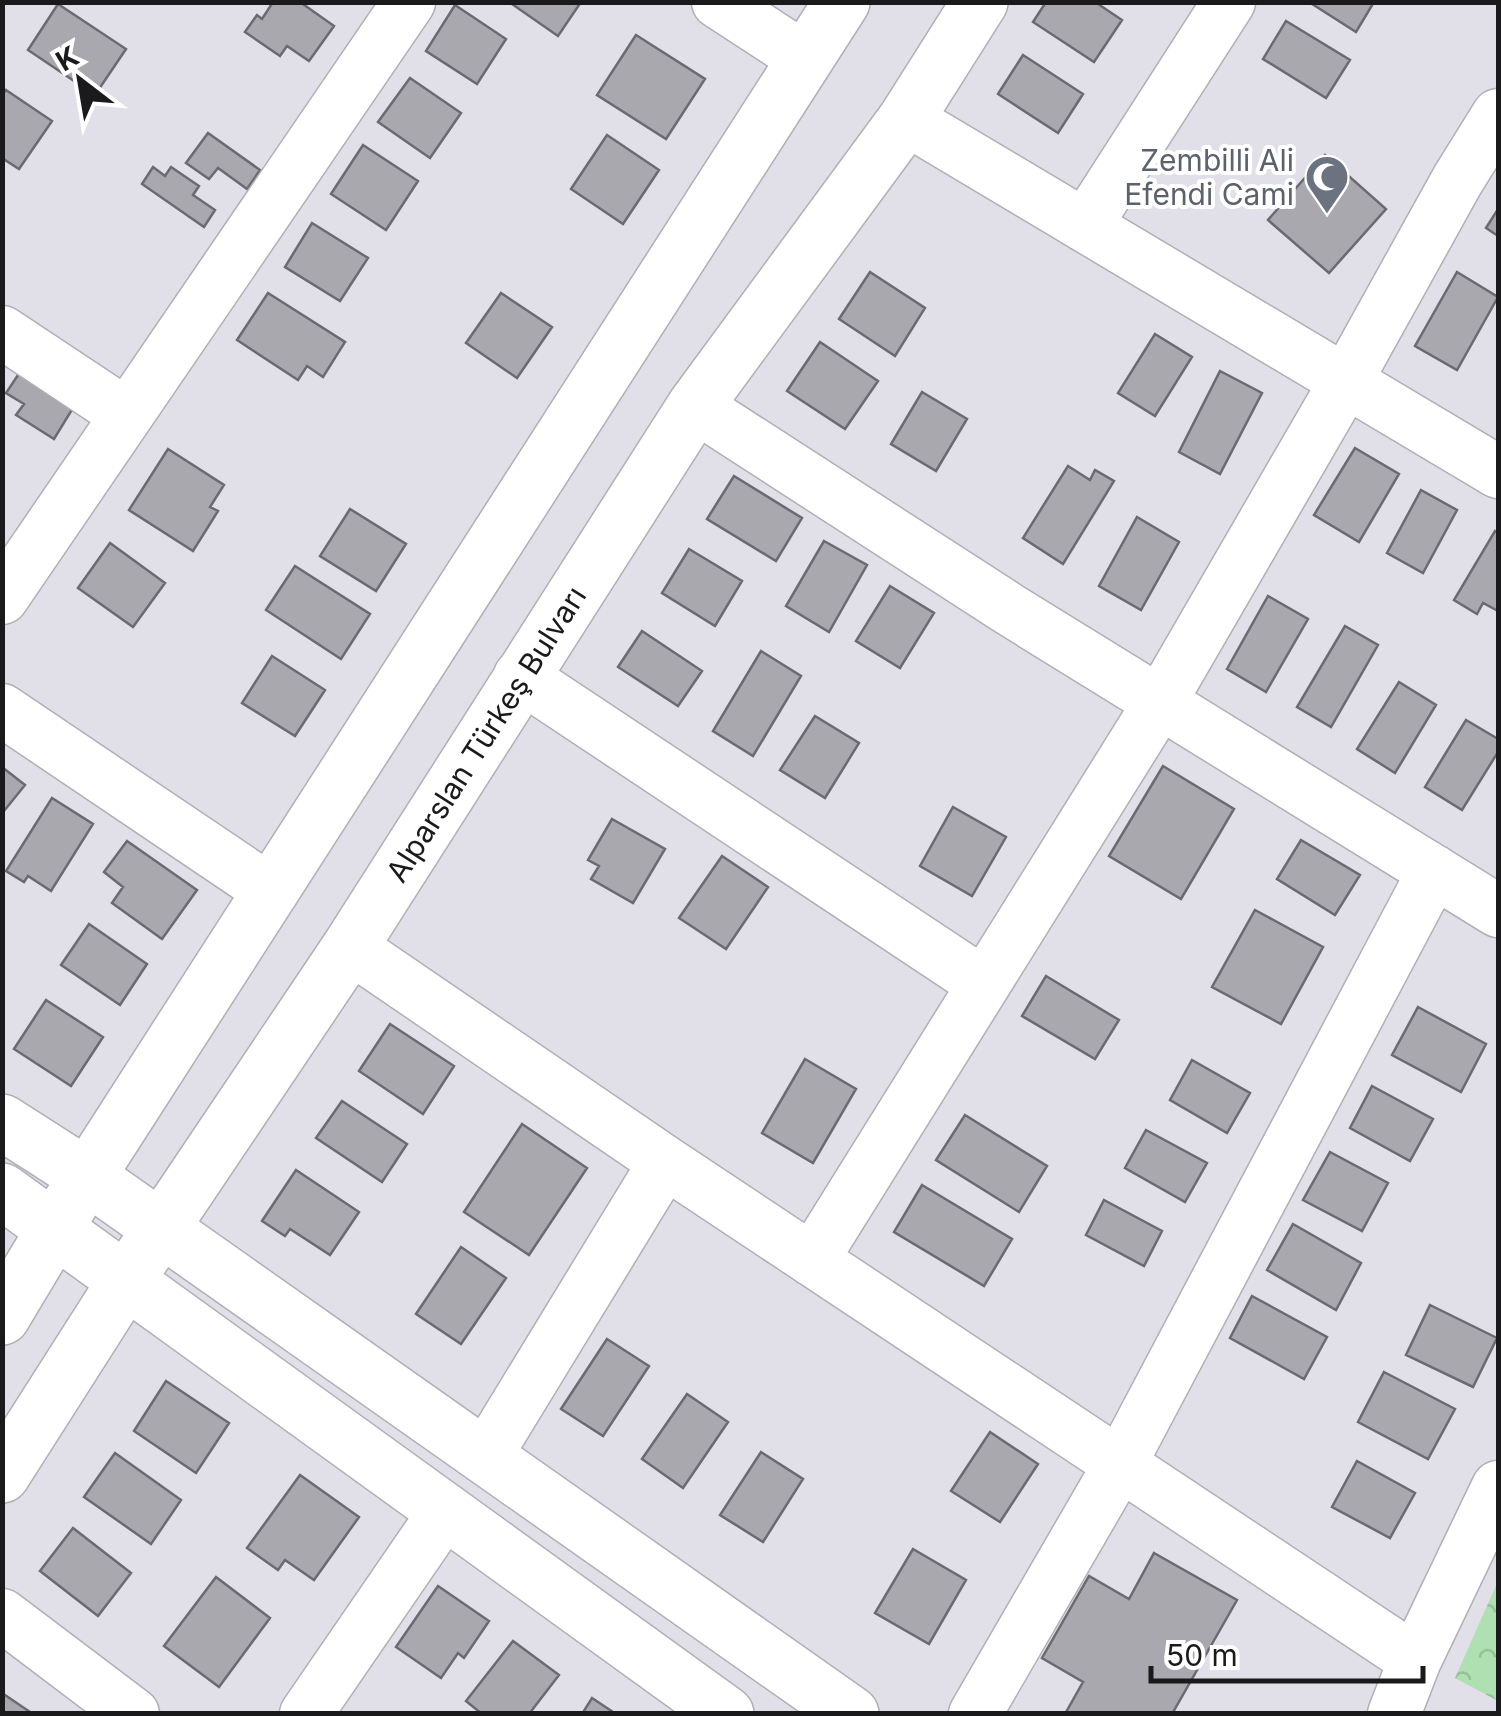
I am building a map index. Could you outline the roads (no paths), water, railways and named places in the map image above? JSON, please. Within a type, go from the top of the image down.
[{"type":"main road","points":[[2,1317],[54,1230],[842,2]]},
{"type":"main road","name":"Alparslan Türkeş Bulvarı","points":[[2,1475],[125,1282],[350,947],[695,406],[906,119],[980,2]]},
{"type":"main road","points":[[2,1122],[88,1178],[851,1714]]},
{"type":"main road","points":[[2,1190],[726,1714]]},
{"type":"street","points":[[2,598],[409,2]]},
{"type":"street","points":[[718,2],[804,58]]},
{"type":"street","points":[[1085,226],[1230,2]]},
{"type":"street","points":[[812,1260],[1160,702],[1498,115]]},
{"type":"street","points":[[906,119],[1498,472]]},
{"type":"street","points":[[2,332],[127,415]]},
{"type":"street","points":[[695,406],[1160,702],[1498,911]]},
{"type":"street","points":[[520,676],[984,984]]},
{"type":"street","points":[[2,710],[272,892]]},
{"type":"street","points":[[975,1714],[1120,1464],[1434,871]]},
{"type":"street","points":[[350,947],[665,1162],[1415,1660]]},
{"type":"street","points":[[484,1457],[665,1162]]},
{"type":"street","points":[[1394,1714],[1415,1660],[1498,1487]]},
{"type":"street","points":[[306,1714],[446,1510]]},
{"type":"street","points":[[2,1615],[133,1714]]},
{"type":"place","name":"Zembilli Ali Efendi Cami","points":[[1327,215]]}]
